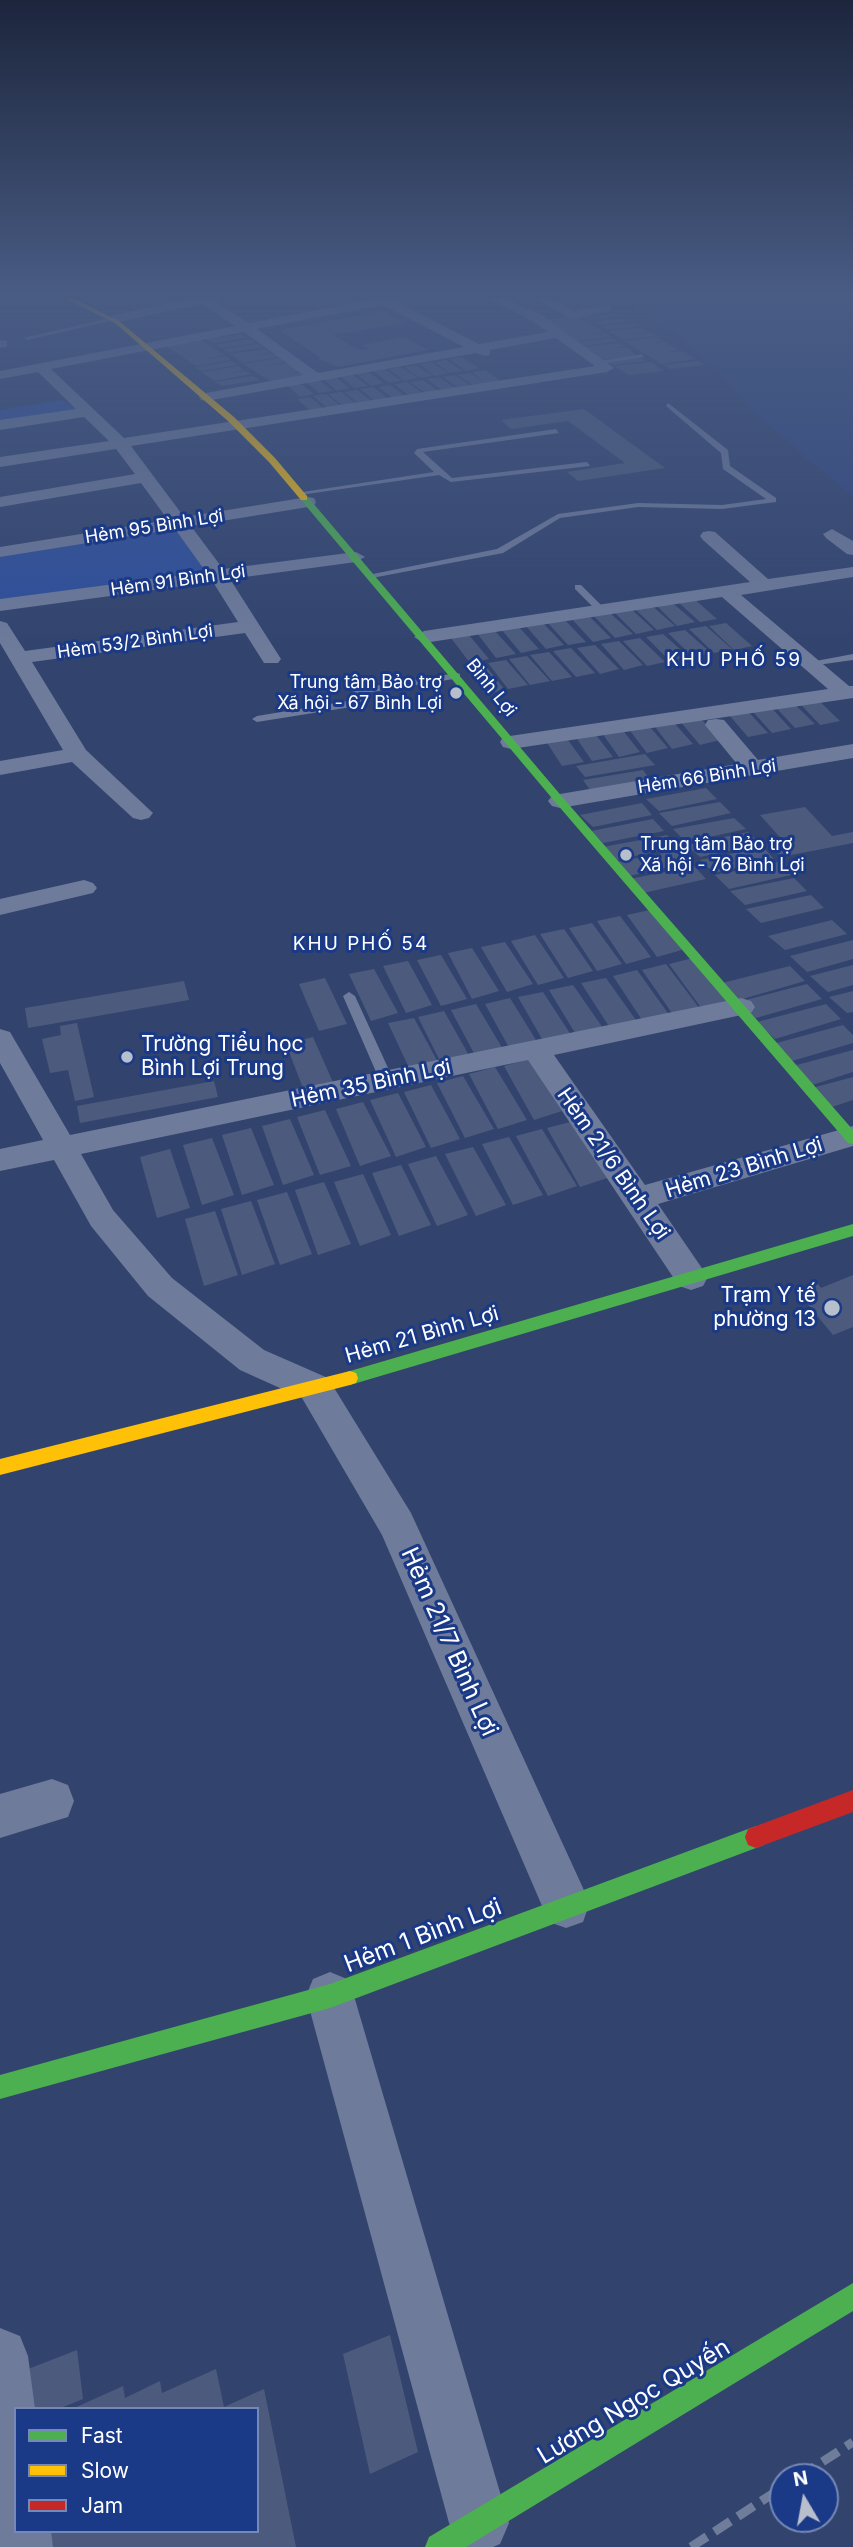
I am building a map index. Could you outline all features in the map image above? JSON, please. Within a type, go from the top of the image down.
[{"type":"street","points":[[0,425],[55,417]]},
{"type":"street","name":"Hẻm 53/2 Bình Lợi","points":[[93,417],[120,443],[219,576],[271,659]]},
{"type":"street","name":"Bình Lợi","points":[[229,417],[372,575],[560,801],[852,1137]]},
{"type":"street","points":[[0,462],[287,417]]},
{"type":"street","points":[[0,502],[145,477]]},
{"type":"street","name":"Hẻm 95 Bình Lợi","points":[[0,552],[179,523],[304,498]]},
{"type":"street","points":[[832,534],[853,550]]},
{"type":"street","points":[[709,537],[764,585]]},
{"type":"street","name":"Hẻm 91 Bình Lợi","points":[[0,606],[356,557]]},
{"type":"street","points":[[424,637],[853,572]]},
{"type":"street","points":[[726,591],[810,663],[849,692]]},
{"type":"street","name":"Hẻm 53/2 Bình Lợi","points":[[20,658],[250,626]]},
{"type":"street","points":[[0,627],[77,754],[141,813]]},
{"type":"street","points":[[510,742],[849,692]]},
{"type":"street","points":[[716,725],[754,769]]},
{"type":"street","name":"Hẻm 66 Bình Lợi","points":[[560,801],[853,751]]},
{"type":"street","points":[[0,768],[77,754]]},
{"type":"street","points":[[0,907],[84,888]]},
{"type":"street","name":"Hẻm 35 Bình Lợi","points":[[0,1160],[741,1007]]},
{"type":"street","points":[[0,1038],[102,1218],[160,1287],[252,1360],[315,1388]]},
{"type":"street","name":"Hẻm 21/6 Bình Lợi","points":[[536,1050],[691,1278]]},
{"type":"street","name":"Hẻm 23 Bình Lợi","points":[[637,1199],[852,1137]]},
{"type":"street","name":"Hẻm 21 Bình Lợi","points":[[0,1467],[315,1388],[853,1230]]},
{"type":"street","name":"Hẻm 21/7 Bình Lợi","points":[[315,1388],[397,1525],[566,1905]]},
{"type":"street","points":[[0,1816],[52,1801]]},
{"type":"street","name":"Hẻm 1 Bình Lợi","points":[[0,2087],[330,1996],[566,1905],[853,1801]]},
{"type":"street","points":[[330,1996],[459,2535]]},
{"type":"street","name":"Lương Ngọc Quyến","points":[[459,2535],[853,2296]]},
{"type":"street","points":[[0,2356],[14,2472]]},
{"type":"lane","points":[[372,575],[500,551],[558,516],[638,505],[722,507],[773,500],[726,467],[725,452],[682,417]]},
{"type":"lane","points":[[556,431],[417,451],[451,480],[587,464]]},
{"type":"lane","points":[[304,498],[440,473]]},
{"type":"lane","points":[[578,587],[601,610]]},
{"type":"lane","points":[[810,663],[853,657]]},
{"type":"lane","points":[[257,719],[351,704],[357,701],[354,695],[356,692],[457,676]]},
{"type":"lane","points":[[349,996],[387,1081]]},
{"type":"shaded area","points":[[0,417],[34,417],[0,423]]},
{"type":"shaded area","points":[[759,417],[853,417],[853,497]]},
{"type":"shaded area","points":[[169,528],[176,530],[208,572],[0,602],[0,557]]},
{"type":"building","points":[[525,417],[595,417],[665,468],[578,481],[567,472],[625,463],[568,421],[511,429],[501,420]]},
{"type":"building","points":[[692,597],[717,619],[700,622],[676,600]]},
{"type":"building","points":[[670,601],[695,622],[677,626],[654,603]]},
{"type":"building","points":[[650,604],[675,626],[657,630],[633,607]]},
{"type":"building","points":[[630,608],[654,630],[636,634],[613,611]]},
{"type":"building","points":[[609,612],[633,634],[615,638],[592,614]]},
{"type":"building","points":[[588,615],[611,638],[593,642],[571,618]]},
{"type":"building","points":[[564,619],[586,642],[568,645],[547,622]]},
{"type":"building","points":[[542,622],[564,645],[546,649],[525,625]]},
{"type":"building","points":[[726,623],[752,646],[734,650],[709,626]]},
{"type":"building","points":[[518,626],[539,649],[521,653],[501,629]]},
{"type":"building","points":[[706,626],[732,649],[714,653],[689,629]]},
{"type":"building","points":[[494,630],[516,654],[496,658],[477,633]]},
{"type":"building","points":[[685,630],[711,653],[693,657],[668,633]]},
{"type":"building","points":[[663,634],[689,657],[670,661],[646,637]]},
{"type":"building","points":[[469,635],[489,659],[470,663],[451,638]]},
{"type":"building","points":[[640,638],[665,662],[647,666],[623,641]]},
{"type":"building","points":[[619,641],[643,665],[624,670],[601,644]]},
{"type":"building","points":[[595,645],[619,669],[600,674],[577,648]]},
{"type":"building","points":[[571,648],[595,673],[576,677],[553,651]]},
{"type":"building","points":[[549,652],[572,677],[552,681],[530,655]]},
{"type":"building","points":[[527,656],[550,681],[530,685],[509,659]]},
{"type":"building","points":[[506,660],[528,685],[508,689],[488,663]]},
{"type":"building","points":[[484,664],[505,690],[485,694],[465,668]]},
{"type":"building","points":[[811,693],[840,721],[820,725],[793,696]]},
{"type":"building","points":[[787,697],[815,724],[795,728],[769,700]]},
{"type":"building","points":[[765,701],[791,729],[772,733],[746,704]]},
{"type":"building","points":[[742,705],[768,733],[748,737],[723,708]]},
{"type":"building","points":[[695,712],[720,740],[700,745],[675,715]]},
{"type":"building","points":[[668,716],[693,744],[672,749],[649,719]]},
{"type":"building","points":[[644,720],[668,748],[647,753],[624,723]]},
{"type":"building","points":[[617,723],[640,752],[619,757],[597,726]]},
{"type":"building","points":[[590,727],[613,757],[592,761],[571,730]]},
{"type":"building","points":[[562,732],[584,762],[562,766],[542,735]]},
{"type":"building","points":[[645,754],[655,765],[585,777],[576,766]]},
{"type":"building","points":[[643,770],[651,781],[590,790],[583,780]]},
{"type":"building","points":[[706,788],[717,799],[659,811],[646,799]]},
{"type":"building","points":[[720,802],[731,813],[672,826],[659,813]]},
{"type":"building","points":[[642,803],[652,815],[593,827],[580,815]]},
{"type":"building","points":[[805,807],[832,836],[853,832],[853,843],[781,857],[772,847],[786,844],[760,815]]},
{"type":"building","points":[[734,818],[746,829],[686,842],[673,829]]},
{"type":"building","points":[[653,819],[664,831],[603,843],[591,831]]},
{"type":"building","points":[[748,832],[760,844],[700,857],[686,845]]},
{"type":"building","points":[[667,835],[677,847],[616,860],[603,847]]},
{"type":"building","points":[[763,847],[774,859],[714,873],[700,860]]},
{"type":"building","points":[[680,850],[691,862],[629,876],[616,862]]},
{"type":"building","points":[[778,862],[791,875],[729,889],[715,875]]},
{"type":"building","points":[[694,866],[706,879],[643,893],[630,879]]},
{"type":"building","points":[[794,878],[807,891],[745,905],[730,891]]},
{"type":"building","points":[[811,895],[824,908],[761,923],[746,909]]},
{"type":"building","points":[[650,910],[682,950],[657,957],[627,915]]},
{"type":"building","points":[[620,916],[651,957],[626,964],[597,921]]},
{"type":"building","points":[[832,920],[847,934],[785,950],[768,936]]},
{"type":"building","points":[[592,923],[622,964],[597,971],[569,928]]},
{"type":"building","points":[[564,929],[593,971],[568,978],[540,934]]},
{"type":"building","points":[[535,935],[564,978],[538,985],[511,941]]},
{"type":"building","points":[[853,940],[853,959],[807,972],[790,956]]},
{"type":"building","points":[[505,942],[533,984],[507,992],[481,947]]},
{"type":"building","points":[[472,948],[499,991],[472,999],[448,953]]},
{"type":"building","points":[[441,955],[467,999],[441,1006],[417,960]]},
{"type":"building","points":[[693,958],[727,1002],[702,1009],[669,964]]},
{"type":"building","points":[[408,961],[432,1005],[406,1013],[383,966]]},
{"type":"building","points":[[666,964],[700,1009],[674,1016],[642,970]]},
{"type":"building","points":[[853,965],[853,985],[828,992],[810,976]]},
{"type":"building","points":[[790,966],[805,981],[739,1000],[722,983]]},
{"type":"building","points":[[374,969],[398,1013],[371,1021],[349,974]]},
{"type":"building","points":[[637,970],[670,1016],[644,1023],[613,976]]},
{"type":"building","points":[[325,978],[347,1024],[319,1031],[299,984]]},
{"type":"building","points":[[606,978],[638,1023],[612,1031],[581,983]]},
{"type":"building","points":[[184,981],[189,1000],[28,1028],[25,1008]]},
{"type":"building","points":[[807,984],[822,999],[756,1018],[738,1002]]},
{"type":"building","points":[[573,985],[605,1031],[578,1038],[549,990]]},
{"type":"building","points":[[853,991],[853,1012],[847,1013],[829,997]]},
{"type":"building","points":[[543,992],[573,1038],[546,1046],[518,997]]},
{"type":"building","points":[[510,998],[539,1045],[512,1053],[485,1004]]},
{"type":"building","points":[[476,1004],[504,1051],[477,1059],[451,1010]]},
{"type":"building","points":[[826,1004],[841,1019],[775,1039],[757,1022]]},
{"type":"building","points":[[444,1011],[471,1059],[443,1067],[418,1017]]},
{"type":"building","points":[[414,1018],[440,1066],[412,1074],[388,1023]]},
{"type":"building","points":[[77,1023],[94,1097],[75,1101],[68,1070],[50,1073],[42,1039],[61,1035],[60,1026]]},
{"type":"building","points":[[843,1025],[853,1035],[853,1043],[792,1061],[773,1044]]},
{"type":"building","points":[[313,1037],[335,1087],[306,1096],[286,1044]]},
{"type":"building","points":[[853,1050],[853,1072],[812,1085],[793,1066]]},
{"type":"building","points":[[529,1059],[562,1111],[534,1120],[504,1066]]},
{"type":"building","points":[[495,1067],[527,1120],[498,1129],[469,1074]]},
{"type":"building","points":[[463,1076],[494,1129],[465,1138],[437,1083]]},
{"type":"building","points":[[853,1077],[853,1100],[832,1107],[812,1088]]},
{"type":"building","points":[[214,1081],[218,1097],[80,1123],[77,1106]]},
{"type":"building","points":[[431,1085],[460,1139],[431,1148],[404,1092]]},
{"type":"building","points":[[398,1093],[426,1147],[396,1157],[370,1100]]},
{"type":"building","points":[[363,1102],[391,1156],[360,1166],[336,1109]]},
{"type":"building","points":[[325,1110],[351,1166],[320,1175],[297,1117]]},
{"type":"building","points":[[290,1119],[314,1175],[283,1185],[262,1126]]},
{"type":"building","points":[[574,1121],[610,1177],[580,1187],[547,1128]]},
{"type":"building","points":[[251,1128],[274,1185],[242,1195],[222,1135]]},
{"type":"building","points":[[542,1129],[577,1186],[548,1196],[516,1136]]},
{"type":"building","points":[[509,1137],[543,1195],[513,1205],[482,1144]]},
{"type":"building","points":[[212,1138],[234,1195],[202,1205],[183,1145]]},
{"type":"building","points":[[473,1147],[506,1205],[476,1216],[445,1154]]},
{"type":"building","points":[[170,1149],[190,1208],[157,1218],[140,1157]]},
{"type":"building","points":[[436,1156],[468,1215],[437,1226],[408,1164]]},
{"type":"building","points":[[401,1165],[431,1225],[399,1236],[372,1173]]},
{"type":"building","points":[[363,1174],[391,1235],[360,1246],[334,1182]]},
{"type":"building","points":[[324,1182],[351,1244],[318,1255],[295,1190]]},
{"type":"building","points":[[287,1192],[312,1254],[280,1265],[257,1200]]},
{"type":"building","points":[[251,1201],[275,1264],[242,1275],[221,1209]]},
{"type":"building","points":[[215,1211],[238,1275],[204,1286],[185,1219]]},
{"type":"building","name":"Trạm Y tế phường 13","points":[[853,1275],[853,1327],[833,1335],[796,1290],[817,1283],[821,1288]]},
{"type":"building","points":[[390,2335],[418,2452],[370,2474],[343,2354]]},
{"type":"building","points":[[77,2350],[83,2399],[63,2407],[26,2407],[23,2371]]},
{"type":"building","points":[[216,2369],[224,2407],[76,2407],[123,2386],[125,2398],[160,2381],[162,2393]]},
{"type":"building","points":[[264,2389],[296,2547],[50,2547],[48,2533],[259,2533],[259,2407],[224,2407]]},
{"type":"railway","points":[[821,2463],[853,2442]]},
{"type":"railway","points":[[691,2547],[769,2496]]},
{"type":"traffic: fast","points":[[304,498],[560,801],[853,1139]]},
{"type":"traffic: fast","points":[[350,1378],[853,1230]]},
{"type":"traffic: fast","points":[[0,2087],[330,1996],[756,1837]]},
{"type":"traffic: fast","points":[[439,2547],[853,2296]]},
{"type":"traffic: slow","points":[[228,417],[272,460],[304,498]]},
{"type":"traffic: slow","points":[[0,1467],[350,1378]]},
{"type":"traffic: jam","points":[[756,1837],[853,1801]]},
{"type":"place","name":"Trung tâm Bảo trợ Xã hội - 67 Bình Lợi","points":[[456,693]]},
{"type":"place","name":"Trung tâm Bảo trợ Xã hội - 76 Bình Lợi","points":[[626,855]]},
{"type":"place","name":"Trường Tiểu học Bình Lợi Trung","points":[[127,1057]]},
{"type":"place","name":"Trạm Y tế phường 13","points":[[832,1308]]},
{"type":"district","name":"KHU PHỐ 59","points":[[734,660]]},
{"type":"district","name":"KHU PHỐ 54","points":[[361,944]]}]
